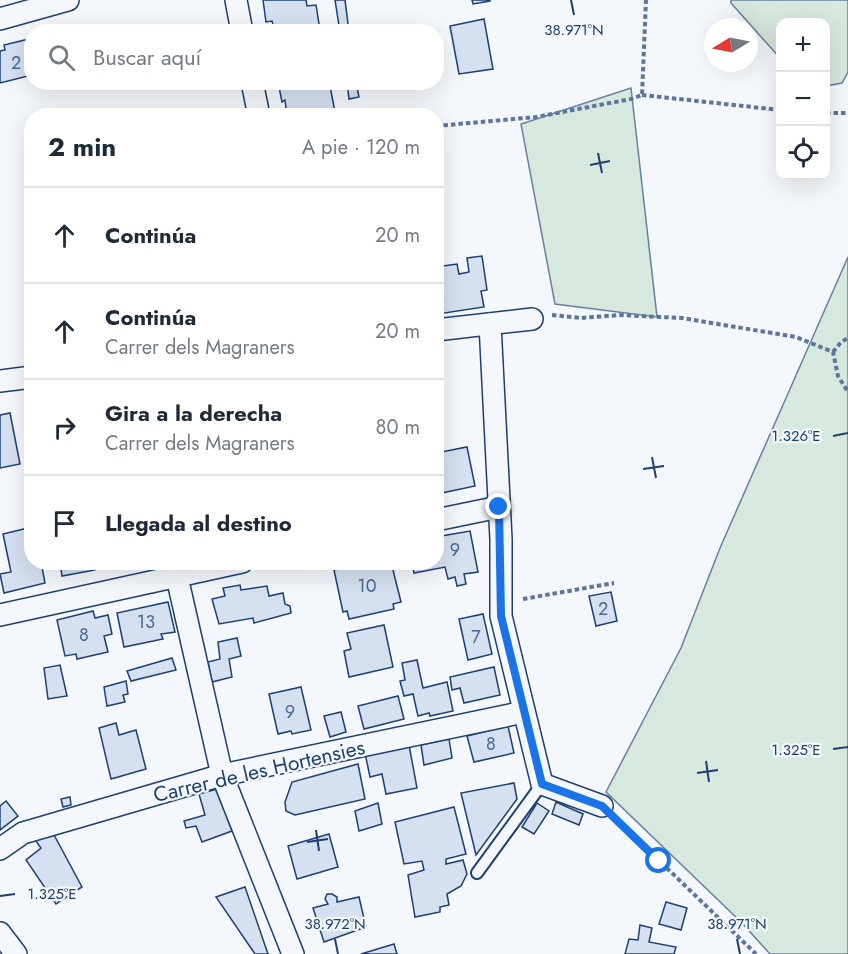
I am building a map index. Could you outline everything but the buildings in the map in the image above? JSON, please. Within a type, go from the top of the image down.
[{"type":"street","points":[[0,19],[68,0]]},
{"type":"street","points":[[236,0],[240,24]]},
{"type":"street","points":[[254,90],[257,108]]},
{"type":"street","points":[[444,329],[532,319]]},
{"type":"street","points":[[490,324],[499,507],[501,616],[542,784],[602,806]]},
{"type":"street","points":[[0,381],[24,378]]},
{"type":"street","points":[[444,518],[499,507]]},
{"type":"street","points":[[0,615],[205,570]]},
{"type":"street","points":[[177,576],[222,775],[293,954]]},
{"type":"street","name":"Carrer de les Hortensies","points":[[0,849],[23,833],[222,775],[524,712]]},
{"type":"street","points":[[0,933],[16,954]]},
{"type":"lane","points":[[477,873],[542,784]]},
{"type":"path","points":[[642,95],[646,0]]},
{"type":"path","points":[[444,125],[536,117],[642,95],[776,110]]},
{"type":"path","points":[[830,113],[848,113]]},
{"type":"path","points":[[532,319],[540,314],[581,318],[620,315],[682,318],[796,338],[834,352]]},
{"type":"path","points":[[848,338],[841,342],[834,352],[838,376],[848,392]]},
{"type":"path","points":[[501,603],[614,583]]},
{"type":"path","points":[[602,806],[756,954]]},
{"type":"shaded area","points":[[731,0],[848,0],[848,72],[842,83],[830,85],[830,18],[776,18],[776,54],[758,33],[758,18],[744,18]]},
{"type":"shaded area","points":[[631,88],[657,317],[555,304],[521,124]]},
{"type":"shaded area","points":[[848,257],[848,954],[770,954],[741,922],[606,792],[681,648],[720,548]]},
{"type":"route","points":[[499,507],[501,616],[542,784],[602,806],[659,861]]}]
